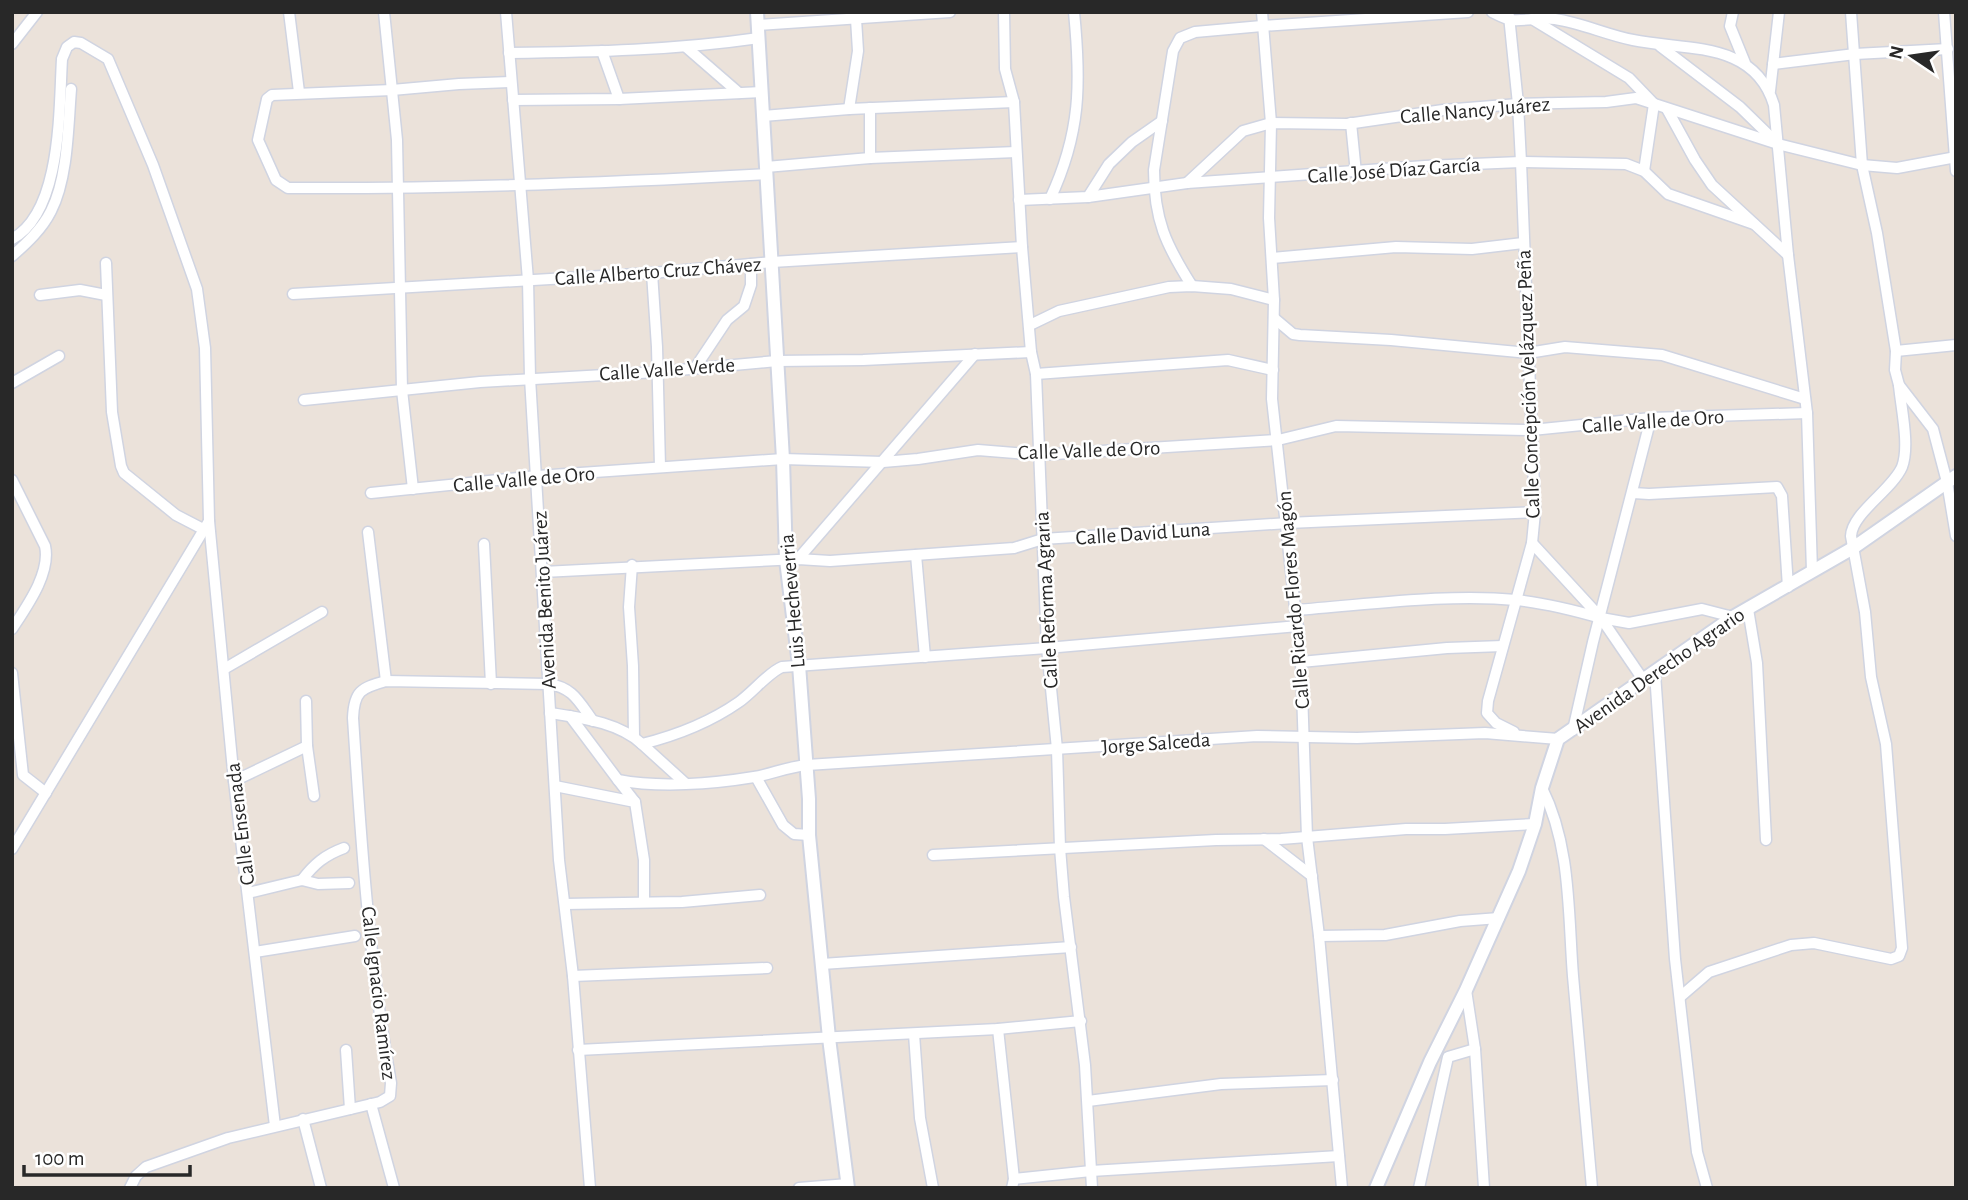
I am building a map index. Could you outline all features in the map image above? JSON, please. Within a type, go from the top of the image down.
[{"type":"street","points":[[12,44],[37,12]]},
{"type":"street","points":[[289,12],[299,92]]},
{"type":"street","points":[[384,12],[397,140],[402,390],[413,489]]},
{"type":"street","name":"Avenida Benito Juárez","points":[[506,12],[528,279],[530,378],[555,786],[590,1188]]},
{"type":"street","points":[[509,53],[686,47],[758,25],[843,16],[856,19],[947,12]]},
{"type":"street","name":"Calle Reforma Agraria","points":[[1004,12],[1005,69],[1014,102],[1022,247],[1031,352],[1036,374],[1047,648],[1057,749],[1060,848],[1088,1101],[1092,1188]]},
{"type":"street","points":[[1050,199],[1064,170],[1077,110],[1079,68],[1074,12]]},
{"type":"street","name":"Calle Ricardo Flores Magón","points":[[1262,12],[1271,123],[1269,218],[1274,300],[1272,398],[1298,626],[1307,837],[1334,1080],[1342,1188]]},
{"type":"street","points":[[1192,286],[1171,253],[1156,210],[1154,188],[1154,170],[1173,51],[1180,38],[1195,32],[1468,12]]},
{"type":"street","points":[[1492,12],[1532,19],[1552,18],[1632,40],[1730,56],[1745,63],[1770,91],[1774,105],[1807,413],[1812,572]]},
{"type":"street","points":[[1732,12],[1730,26],[1745,63]]},
{"type":"street","points":[[1770,91],[1779,12]]},
{"type":"street","points":[[1680,997],[1709,972],[1791,945],[1814,943],[1891,959],[1899,956],[1902,948],[1886,744],[1871,677],[1865,612],[1851,529],[1894,480],[1902,467],[1906,452],[1895,370],[1896,351],[1877,233],[1862,165],[1851,12]]},
{"type":"street","points":[[1944,12],[1956,171]]},
{"type":"street","name":"Calle Concepción Velázquez Peña","points":[[1509,16],[1518,103],[1535,512],[1532,543],[1487,713],[1496,723],[1517,734]]},
{"type":"street","points":[[849,109],[858,51],[856,19]]},
{"type":"street","points":[[1532,19],[1629,78],[1654,104],[1644,171],[1668,194],[1754,224]]},
{"type":"street","name":"Luis Hecheverria","points":[[758,25],[783,459],[807,765],[809,835],[829,1038],[848,1186]]},
{"type":"street","name":"Calle Ensenada","points":[[12,239],[19,235],[46,197],[56,146],[62,59],[67,47],[74,42],[81,43],[108,59],[153,165],[197,289],[205,348],[206,525],[275,1126]]},
{"type":"street","points":[[1656,43],[1740,107],[1778,144]]},
{"type":"street","points":[[686,47],[739,93]]},
{"type":"street","points":[[1773,64],[1855,54],[1948,48]]},
{"type":"street","points":[[602,51],[619,99]]},
{"type":"street","points":[[511,82],[272,95],[267,99],[258,139],[276,180],[288,188],[519,185],[766,171],[870,158],[1016,152]]},
{"type":"street","points":[[12,256],[32,238],[52,210],[59,189],[67,144],[71,89]]},
{"type":"street","points":[[513,100],[619,99],[762,92]]},
{"type":"street","name":"Calle Nancy Juárez","points":[[1187,183],[1243,131],[1271,123],[1351,123],[1518,103],[1606,102],[1636,97],[1778,144],[1862,165],[1897,168],[1955,157]]},
{"type":"street","points":[[763,116],[849,109],[1014,102]]},
{"type":"street","points":[[870,108],[870,158]]},
{"type":"street","points":[[1667,109],[1712,185],[1788,255]]},
{"type":"street","points":[[1088,197],[1109,164],[1132,142],[1162,121]]},
{"type":"street","points":[[1351,123],[1356,173]]},
{"type":"street","name":"Calle José Díaz García","points":[[1019,200],[1088,197],[1187,183],[1425,166],[1521,162],[1626,164],[1644,171]]},
{"type":"street","points":[[1272,258],[1396,247],[1472,249],[1523,243]]},
{"type":"street","name":"Calle Alberto Cruz Chávez","points":[[293,294],[652,273],[772,262],[1022,247]]},
{"type":"street","points":[[12,849],[206,525],[176,515],[124,473],[121,466],[112,412],[106,263]]},
{"type":"street","points":[[695,368],[727,320],[744,306],[751,285],[751,264]]},
{"type":"street","points":[[652,273],[660,467]]},
{"type":"street","points":[[1030,325],[1059,311],[1169,287],[1231,289],[1274,300]]},
{"type":"street","points":[[40,295],[80,290],[106,295]]},
{"type":"street","points":[[1274,318],[1287,330],[1300,335],[1403,341],[1528,353],[1565,347],[1662,355],[1805,399]]},
{"type":"street","points":[[1896,351],[1956,345]]},
{"type":"street","name":"Calle Valle Verde","points":[[304,400],[530,378],[657,372],[777,361],[1031,352]]},
{"type":"street","points":[[792,560],[883,462],[975,354]]},
{"type":"street","points":[[12,383],[60,356]]},
{"type":"street","points":[[1036,374],[1228,360],[1273,370]]},
{"type":"street","points":[[1899,385],[1933,429],[1951,479],[1956,536]]},
{"type":"street","name":"Calle Valle de Oro","points":[[371,493],[537,476],[783,459],[883,462],[978,450],[1038,455],[1278,440],[1336,426],[1532,430],[1651,418],[1807,413]]},
{"type":"street","points":[[1573,730],[1651,418]]},
{"type":"street","name":"Avenida Derecho Agrario","points":[[1376,1188],[1430,1062],[1466,990],[1519,871],[1558,739],[1733,617],[1853,548],[1951,479]]},
{"type":"street","points":[[12,480],[45,546],[47,556],[37,584],[12,629]]},
{"type":"street","points":[[1633,493],[1777,486],[1782,496],[1788,587]]},
{"type":"street","name":"Calle David Luna","points":[[542,572],[632,565],[792,560],[830,562],[1014,548],[1043,539],[1288,523],[1535,512]]},
{"type":"street","points":[[368,532],[386,681],[563,686],[572,692],[593,721]]},
{"type":"street","points":[[1532,543],[1601,618],[1644,681]]},
{"type":"street","points":[[484,544],[491,684]]},
{"type":"street","points":[[916,555],[925,657]]},
{"type":"street","points":[[632,565],[629,607],[634,666],[634,736]]},
{"type":"street","points":[[1296,610],[1472,597],[1517,600],[1560,607],[1629,623],[1702,609],[1733,617]]},
{"type":"street","points":[[1748,609],[1757,663],[1766,840]]},
{"type":"street","points":[[224,669],[322,611]]},
{"type":"street","points":[[642,744],[697,727],[740,701],[782,667],[1298,626]]},
{"type":"street","points":[[1301,662],[1447,648],[1503,646]]},
{"type":"street","points":[[12,673],[23,775]]},
{"type":"street","points":[[1656,673],[1675,959],[1697,1152],[1707,1188]]},
{"type":"street","name":"Calle Ignacio Ramírez","points":[[130,1188],[136,1176],[146,1167],[228,1138],[371,1104],[386,1100],[390,1096],[391,1083],[378,1003],[362,860],[353,718],[358,694],[366,687],[386,681]]},
{"type":"street","points":[[306,701],[307,747],[314,796]]},
{"type":"street","points":[[550,713],[593,721],[634,736],[685,783]]},
{"type":"street","points":[[569,716],[635,802],[643,850],[644,901]]},
{"type":"street","name":"Jorge Salceda","points":[[618,780],[639,784],[685,783],[756,777],[778,769],[807,765],[1258,736],[1357,738],[1485,733],[1558,739]]},
{"type":"street","points":[[234,781],[307,747]]},
{"type":"street","points":[[12,769],[46,793]]},
{"type":"street","points":[[756,777],[783,825],[794,834],[809,835]]},
{"type":"street","points":[[555,786],[635,802]]},
{"type":"street","points":[[1542,788],[1555,819],[1569,892],[1573,972],[1592,1188]]},
{"type":"street","points":[[933,855],[1535,824]]},
{"type":"street","points":[[1264,839],[1312,876]]},
{"type":"street","points":[[302,880],[313,865],[344,848]]},
{"type":"street","points":[[248,893],[302,880],[318,884],[349,883]]},
{"type":"street","points":[[565,904],[682,902],[760,895]]},
{"type":"street","points":[[1319,936],[1385,935],[1460,921],[1499,918]]},
{"type":"street","points":[[255,952],[355,936]]},
{"type":"street","points":[[822,964],[1071,947]]},
{"type":"street","points":[[573,976],[766,968]]},
{"type":"street","points":[[1466,990],[1475,1049],[1484,1188]]},
{"type":"street","points":[[578,1050],[914,1034],[1080,1021]]},
{"type":"street","points":[[998,1029],[1013,1183],[1091,1171],[1339,1156]]},
{"type":"street","points":[[914,1034],[920,1118],[933,1188]]},
{"type":"street","points":[[1430,1062],[1475,1049]]},
{"type":"street","points":[[346,1050],[350,1109]]},
{"type":"street","points":[[1419,1188],[1448,1057]]},
{"type":"street","points":[[1088,1101],[1222,1084],[1334,1080]]},
{"type":"street","points":[[371,1104],[394,1188]]},
{"type":"street","points":[[303,1119],[321,1188]]},
{"type":"street","points":[[799,1188],[848,1186]]}]
